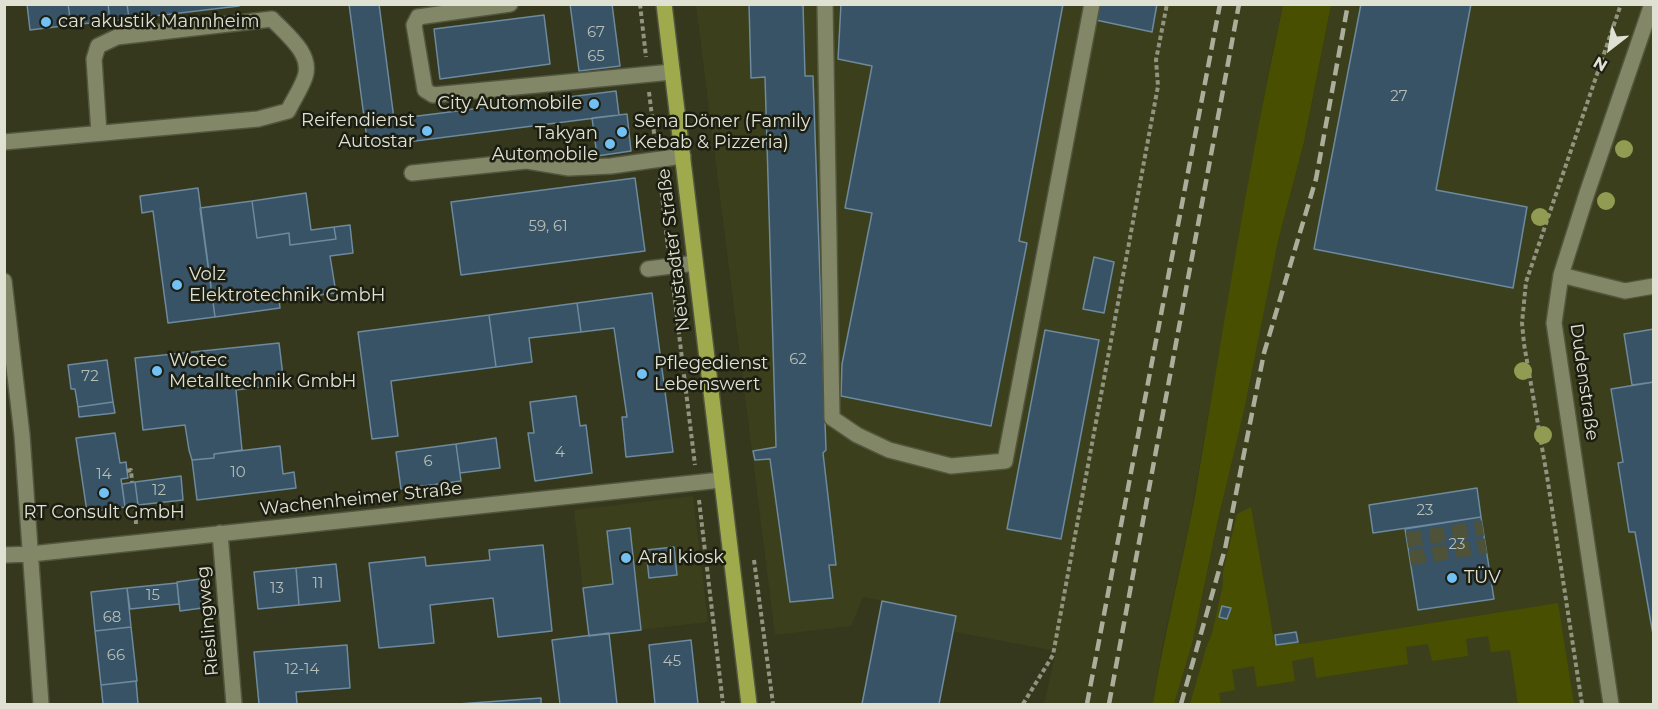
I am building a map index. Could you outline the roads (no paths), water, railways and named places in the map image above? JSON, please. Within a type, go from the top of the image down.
[{"type":"main road","name":"Neustadter Straße","points":[[664,4],[749,705]]},
{"type":"street","points":[[510,4],[418,17],[414,25],[425,90],[433,95],[672,72]]},
{"type":"street","points":[[825,4],[832,418],[857,435],[889,450],[951,466],[1005,461],[1092,4]]},
{"type":"street","name":"Dudenstraße","points":[[1611,705],[1554,323],[1561,275],[1652,4]]},
{"type":"street","points":[[4,142],[258,119],[288,111],[306,76],[306,62],[298,46],[272,19],[117,37],[98,46],[94,59],[99,133]]},
{"type":"street","points":[[412,173],[527,161],[570,168],[611,166],[683,156]]},
{"type":"street","points":[[648,269],[695,263]]},
{"type":"street","points":[[1561,275],[1625,291],[1653,286]]},
{"type":"street","points":[[4,281],[22,435],[42,705]]},
{"type":"street","name":"Wachenheimer Straße","points":[[4,555],[31,554],[721,480]]},
{"type":"street","name":"Rieslingweg","points":[[219,533],[234,705]]},
{"type":"tunnel","points":[[1407,540],[1483,528]]},
{"type":"tunnel","points":[[1410,558],[1486,546]]},
{"type":"railway","points":[[1087,704],[1220,4]]},
{"type":"railway","points":[[1109,704],[1239,4]]},
{"type":"railway","points":[[1181,704],[1225,549],[1264,353],[1316,179],[1348,4]]},
{"type":"place","name":"car akustik Mannheim","points":[[46,22]]},
{"type":"place","name":"City Automobile","points":[[594,104]]},
{"type":"place","name":"Reifendienst Autostar","points":[[427,131]]},
{"type":"place","name":"Sena Döner (Family Kebab & Pizzeria)","points":[[622,132]]},
{"type":"place","name":"Takyan Automobile","points":[[610,144]]},
{"type":"place","name":"Volz Elektrotechnik GmbH","points":[[177,285]]},
{"type":"place","name":"Wotec Metalltechnik GmbH","points":[[157,371]]},
{"type":"place","name":"Pflegedienst Lebenswert","points":[[642,374]]},
{"type":"place","name":"RT Consult GmbH","points":[[104,493]]},
{"type":"place","name":"Aral kiosk","points":[[626,558]]},
{"type":"place","name":"TÜV","points":[[1452,578]]}]
